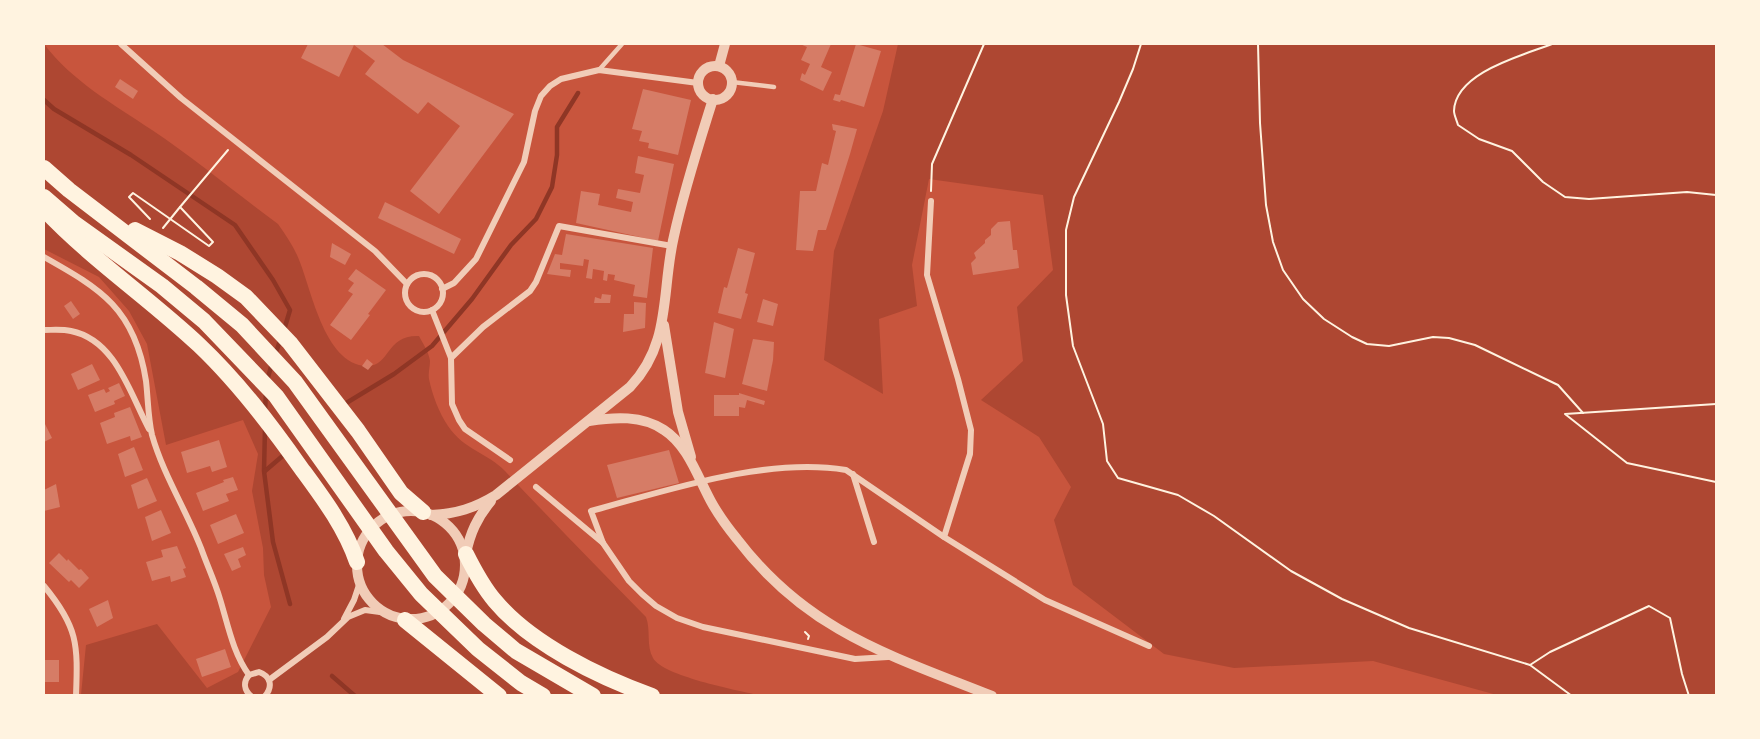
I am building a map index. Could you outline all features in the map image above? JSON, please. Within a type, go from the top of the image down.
[{"type":"highway","points":[[44,168],[242,325],[295,381],[414,550],[435,576],[484,624],[516,651],[592,696]]},
{"type":"highway","points":[[44,197],[75,223],[162,286],[204,321],[276,396],[386,551],[421,594],[478,649],[521,683],[543,696]]},
{"type":"highway","points":[[44,209],[60,227],[200,346],[254,404],[339,523],[358,555]]},
{"type":"highway","points":[[95,209],[180,253],[246,297],[296,350],[358,431],[401,493],[427,514]]},
{"type":"highway","points":[[466,554],[493,599],[523,627],[553,648],[594,670],[652,696]]},
{"type":"highway","points":[[411,619],[500,696]]},
{"type":"street","points":[[121,44],[181,98],[375,251],[407,284]]},
{"type":"street","points":[[719,66],[725,44]]},
{"type":"street","points":[[714,66],[719,66],[728,72],[732,82],[724,97],[713,99],[702,94],[698,83],[703,71],[714,66]]},
{"type":"street","points":[[442,289],[454,283],[476,259],[524,162],[535,111],[541,96],[550,86],[561,79],[599,69],[698,83]]},
{"type":"street","points":[[340,624],[349,611],[359,585],[358,555],[369,532],[382,519],[405,513],[464,511],[476,507],[496,495],[630,387],[640,376],[659,339],[672,246],[713,99]]},
{"type":"street","points":[[931,201],[927,275],[955,367],[971,430],[970,454],[944,537]]},
{"type":"street","points":[[450,354],[530,291],[536,282],[559,226],[672,246]]},
{"type":"street","points":[[44,257],[106,296],[129,326],[145,378],[152,434]]},
{"type":"street","points":[[430,275],[439,282],[442,289],[441,302],[432,310],[424,312],[413,309],[406,301],[407,284],[416,276],[430,275]]},
{"type":"street","points":[[432,310],[450,354],[452,404],[459,420],[465,429],[510,460]]},
{"type":"street","points":[[663,319],[676,402],[693,466],[715,508],[737,539],[776,584],[829,625],[891,657],[992,696]]},
{"type":"street","points":[[44,330],[78,332],[95,341],[114,360],[152,434],[219,595],[240,663],[249,675]]},
{"type":"street","points":[[586,422],[620,418],[651,424],[673,437],[693,466]]},
{"type":"street","points":[[891,657],[855,659],[703,627],[676,618],[656,606],[629,581],[603,543],[591,511],[700,482],[761,471],[827,467],[846,470],[944,537],[1045,600],[1149,646]]},
{"type":"street","points":[[853,474],[874,542]]},
{"type":"street","points":[[536,487],[603,543]]},
{"type":"street","points":[[269,680],[357,612],[369,610],[411,619],[428,616],[446,605],[462,581],[471,532],[476,521],[496,495]]},
{"type":"street","points":[[427,514],[454,530],[466,554]]},
{"type":"street","points":[[359,585],[380,612]]},
{"type":"street","points":[[44,586],[71,625],[78,651],[76,696]]},
{"type":"street","points":[[250,696],[245,682],[249,675],[259,672],[269,680],[270,688],[265,696]]},
{"type":"lane","points":[[599,69],[622,44]]},
{"type":"lane","points":[[732,82],[774,87]]},
{"type":"path","points":[[931,201],[932,164],[984,44]]},
{"type":"path","points":[[1141,44],[1119,102],[1074,197],[1066,230],[1066,295],[1073,346],[1103,424],[1107,461],[1118,478],[1178,495],[1214,516],[1291,571],[1342,599],[1409,628],[1530,665],[1572,696]]},
{"type":"path","points":[[1258,44],[1260,123],[1266,205],[1273,242],[1283,270],[1303,299],[1324,319],[1352,338],[1368,344],[1389,346],[1433,338],[1449,338],[1475,345],[1558,385],[1583,413]]},
{"type":"path","points":[[1552,44],[1483,72],[1471,80],[1459,95],[1454,110],[1458,125],[1479,139],[1512,151],[1543,182],[1565,196],[1589,199],[1687,192],[1716,195]]},
{"type":"path","points":[[161,231],[236,141]]},
{"type":"path","points":[[153,222],[129,197],[133,193],[208,246],[213,242],[180,207]]},
{"type":"path","points":[[1716,404],[1565,414],[1627,463],[1716,482]]},
{"type":"path","points":[[1530,665],[1550,652],[1649,606],[1670,618],[1689,696]]},
{"type":"path","points":[[805,632],[809,636],[808,642]]},
{"type":"shaded area","points":[[44,44],[80,81],[184,153],[278,224],[297,255],[321,321],[339,352],[352,362],[367,366],[375,365],[400,340],[419,336],[430,361],[429,379],[434,397],[448,426],[461,441],[505,471],[646,617],[651,653],[659,665],[701,681],[758,695],[81,695],[86,645],[157,624],[207,688],[238,672],[271,607],[252,491],[258,454],[243,420],[166,445],[147,344],[129,311],[99,277],[44,249]]},
{"type":"shaded area","points":[[898,44],[1716,44],[1716,695],[1497,695],[1373,661],[1234,668],[1164,654],[1073,585],[1054,520],[1071,487],[1039,437],[981,400],[1023,361],[1017,307],[1053,270],[1043,195],[929,179],[912,265],[917,306],[879,319],[883,394],[824,360],[834,251],[883,111]]},
{"type":"building","points":[[308,44],[382,44],[403,60],[514,114],[439,214],[410,191],[460,126],[428,102],[418,114],[365,74],[375,61],[354,45],[339,77],[301,58]]},
{"type":"building","points":[[800,44],[831,44],[821,67],[832,72],[823,91],[800,80],[802,73],[805,75],[810,64],[801,60],[807,47]]},
{"type":"building","points":[[856,44],[881,51],[864,107],[833,100],[835,94],[840,95]]},
{"type":"building","points":[[120,79],[138,91],[133,99],[115,87]]},
{"type":"building","points":[[643,89],[691,100],[678,155],[648,148],[649,143],[639,141],[642,131],[632,129]]},
{"type":"building","points":[[832,124],[857,129],[850,154],[826,230],[818,230],[813,251],[796,250],[800,191],[816,191],[822,163],[828,165],[836,131],[833,130]]},
{"type":"building","points":[[638,156],[674,164],[658,241],[576,223],[581,191],[600,194],[598,205],[631,212],[633,202],[616,198],[618,189],[640,193],[644,175],[635,173]]},
{"type":"building","points":[[385,202],[461,239],[454,254],[378,218]]},
{"type":"building","points":[[1010,221],[1013,250],[1017,250],[1019,268],[973,275],[971,263],[976,258],[974,253],[985,243],[991,235],[991,229],[998,222]]},
{"type":"building","points":[[566,234],[653,248],[647,298],[633,296],[635,285],[614,280],[615,275],[608,274],[607,281],[603,280],[604,271],[593,269],[592,279],[586,278],[589,260],[584,259],[583,266],[560,263],[560,269],[571,270],[570,277],[547,274],[555,254],[562,255]]},
{"type":"building","points":[[332,243],[351,254],[345,265],[330,257]]},
{"type":"building","points":[[738,248],[755,253],[741,319],[718,313],[724,287],[727,288]]},
{"type":"building","points":[[356,269],[386,290],[351,340],[330,325],[353,294],[348,291],[354,283],[348,279]]},
{"type":"building","points":[[602,294],[611,295],[610,303],[594,303],[595,297],[601,299]]},
{"type":"building","points":[[763,299],[778,304],[773,326],[757,322]]},
{"type":"building","points":[[71,301],[80,314],[73,319],[64,306]]},
{"type":"building","points":[[634,302],[646,303],[645,328],[623,332],[624,314],[634,314]]},
{"type":"building","points":[[714,322],[734,329],[725,378],[705,373]]},
{"type":"building","points":[[753,339],[774,342],[767,391],[742,384]]},
{"type":"building","points":[[367,359],[373,364],[368,370],[362,366]]},
{"type":"building","points":[[92,364],[100,380],[78,390],[71,374]]},
{"type":"building","points":[[119,383],[125,396],[114,401],[115,404],[95,412],[88,395],[104,389],[106,393],[110,391],[108,388]]},
{"type":"building","points":[[739,393],[765,401],[764,405],[747,400],[745,408],[739,407],[739,416],[714,416],[714,395],[739,395]]},
{"type":"building","points":[[130,407],[142,437],[131,441],[130,436],[107,444],[100,423],[115,417],[114,413]]},
{"type":"building","points":[[44,425],[52,438],[44,442]]},
{"type":"building","points":[[219,440],[227,467],[212,472],[210,466],[187,473],[181,452]]},
{"type":"building","points":[[134,447],[143,470],[125,477],[118,454]]},
{"type":"building","points":[[669,450],[679,483],[617,498],[607,465]]},
{"type":"building","points":[[233,477],[238,490],[226,494],[229,501],[203,511],[196,493]]},
{"type":"building","points":[[147,478],[157,501],[138,509],[131,485]]},
{"type":"building","points":[[56,484],[60,507],[44,511],[44,490]]},
{"type":"building","points":[[161,510],[171,533],[152,541],[145,517]]},
{"type":"building","points":[[236,514],[244,533],[218,544],[210,525]]},
{"type":"building","points":[[177,546],[186,568],[183,569],[186,577],[171,582],[170,576],[152,581],[146,562],[163,557],[161,550]]},
{"type":"building","points":[[243,547],[246,555],[238,559],[241,567],[232,571],[224,554]]},
{"type":"building","points":[[59,553],[89,578],[79,588],[49,563]]},
{"type":"building","points":[[108,600],[113,618],[97,627],[89,609]]},
{"type":"building","points":[[225,649],[231,667],[202,677],[196,659]]},
{"type":"building","points":[[44,660],[59,660],[59,682],[44,682]]},
{"type":"waterway","points":[[343,405],[394,374],[432,346],[472,299],[511,245],[536,219],[552,187],[557,155],[557,127],[578,93]]},
{"type":"waterway","points":[[44,100],[54,109],[131,155],[235,225],[273,280],[290,310],[284,330]]},
{"type":"waterway","points":[[275,355],[281,338]]},
{"type":"waterway","points":[[267,381],[272,363]]},
{"type":"waterway","points":[[265,411],[266,392]]},
{"type":"waterway","points":[[265,428],[264,471],[273,542],[290,604]]},
{"type":"waterway","points":[[265,471],[286,453]]},
{"type":"waterway","points":[[332,676],[355,696]]}]
